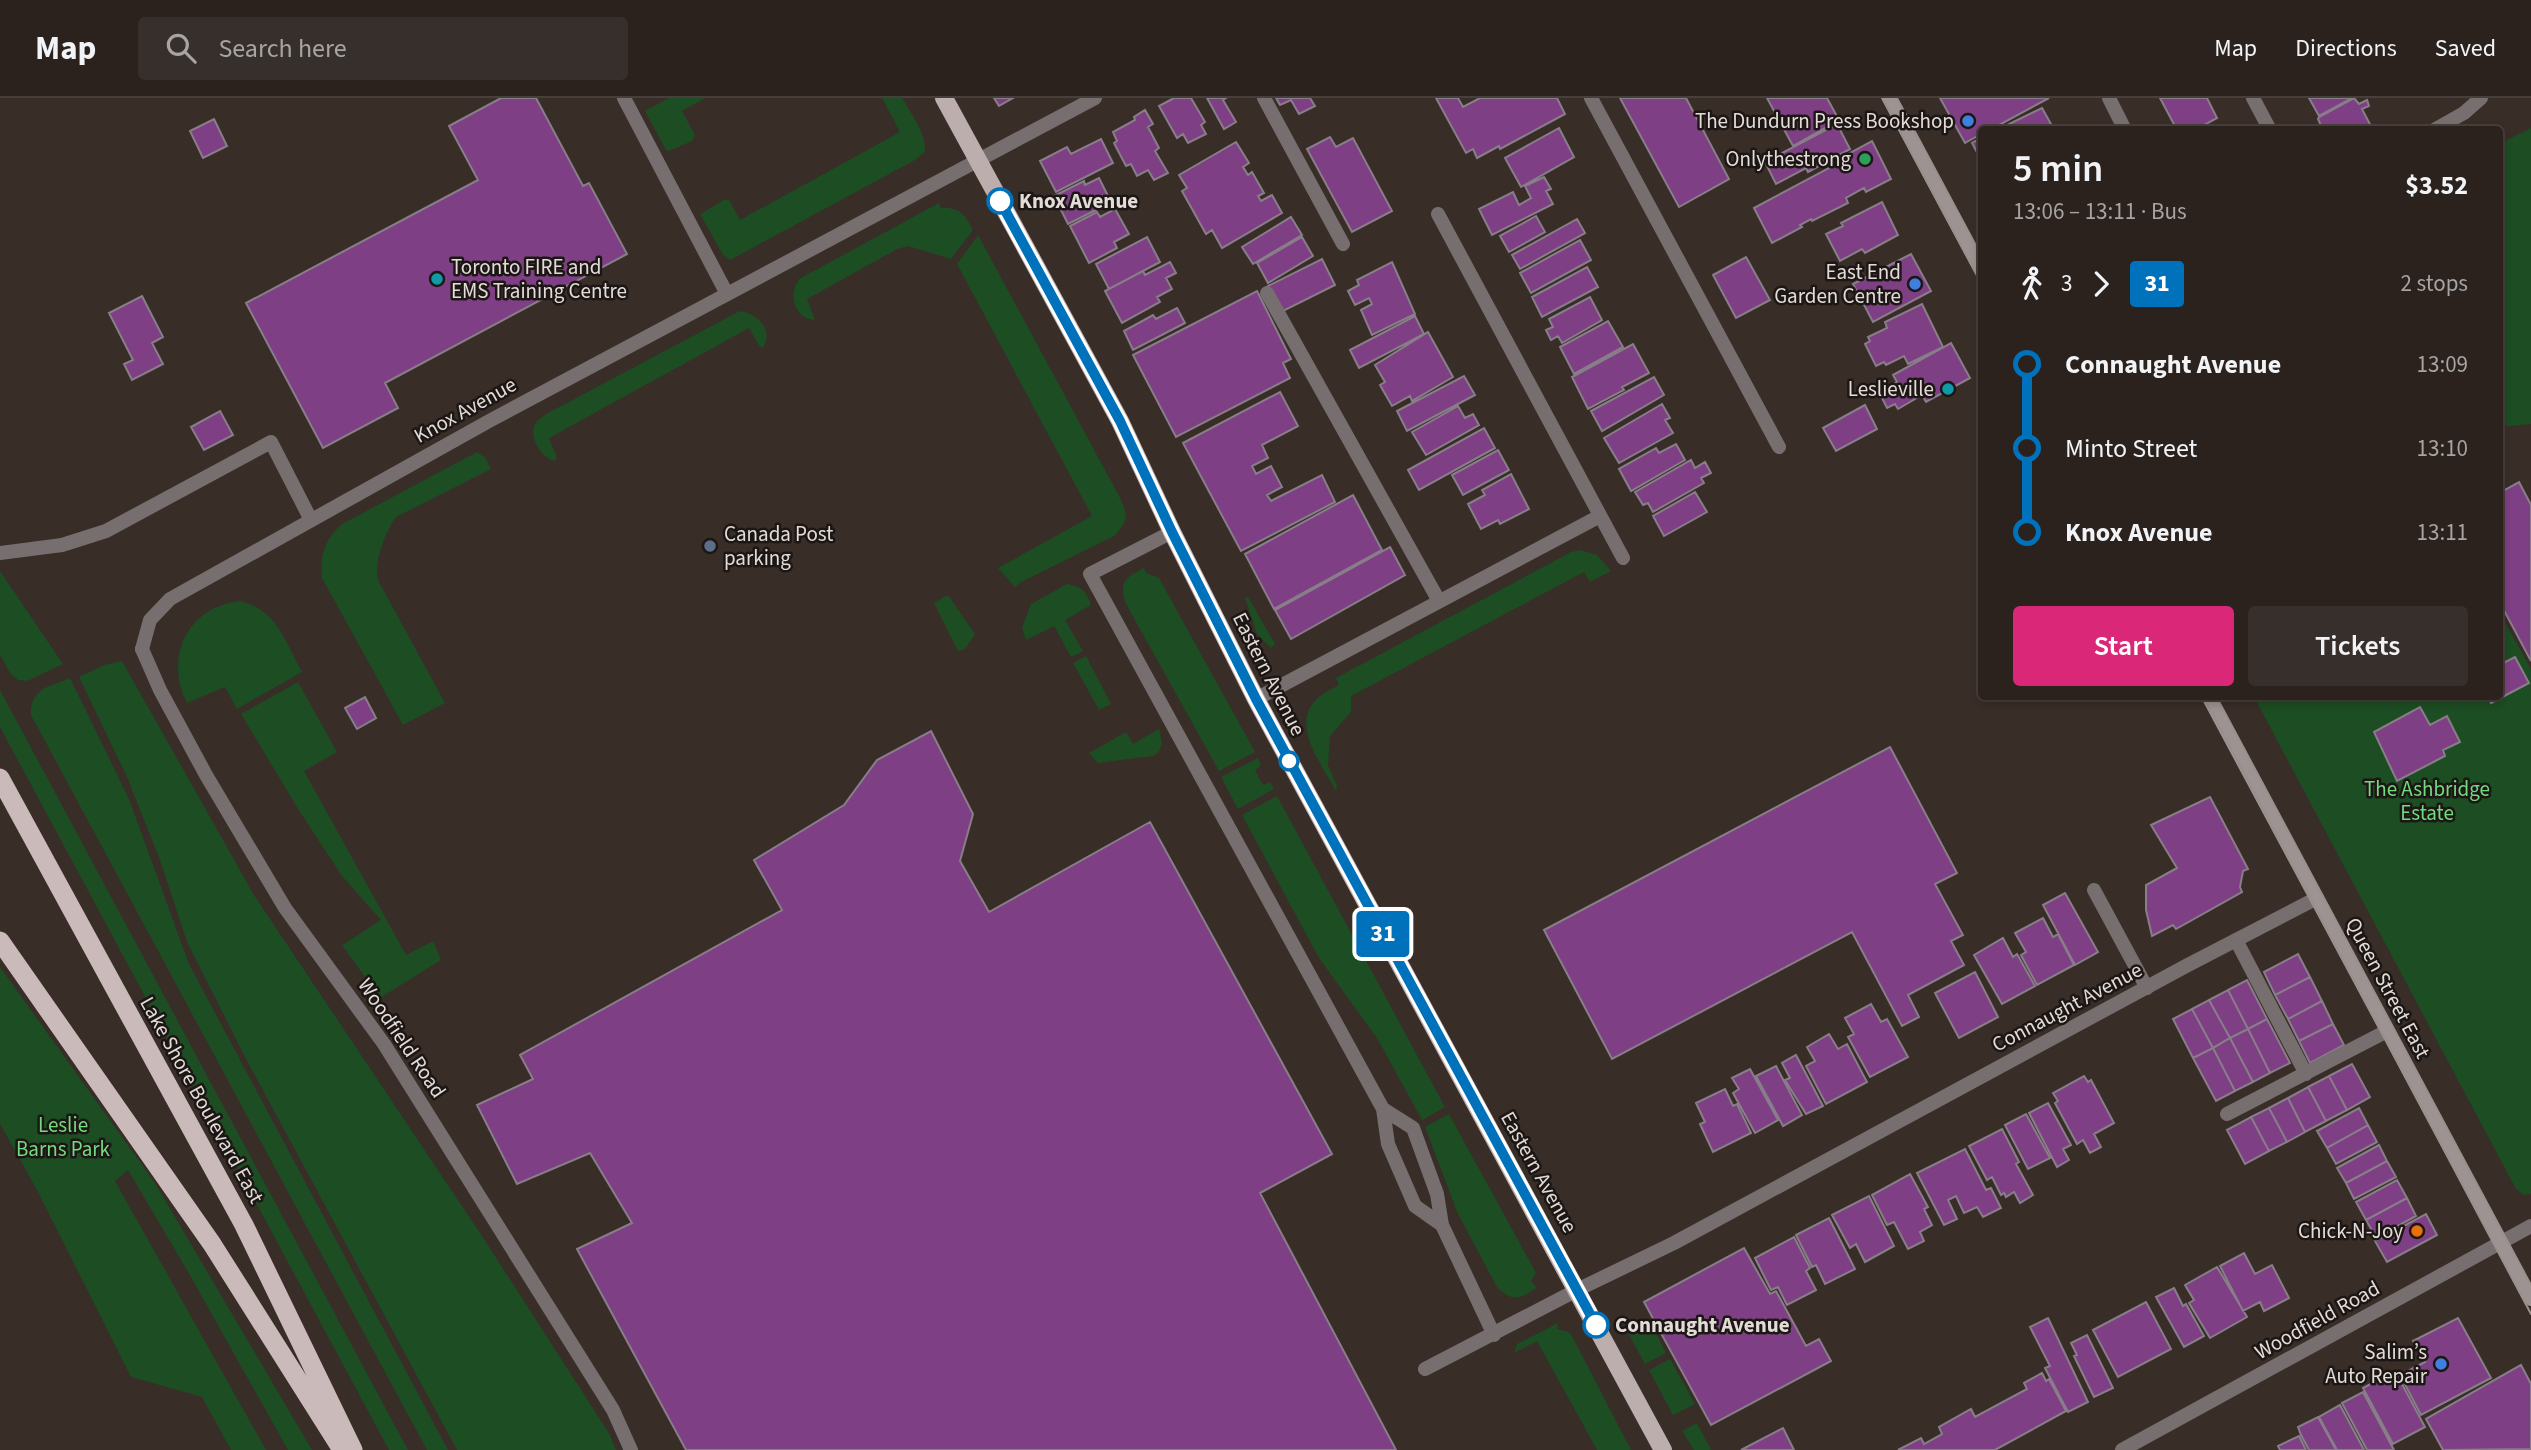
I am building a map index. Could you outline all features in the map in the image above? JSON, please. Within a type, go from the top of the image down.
[{"type":"highway","name":"Lake Shore Boulevard East","points":[[0,778],[244,1225],[353,1450]]},
{"type":"highway","points":[[0,941],[212,1244],[342,1450]]},
{"type":"main road","name":"Eastern Avenue","points":[[944,98],[1120,421],[1256,699],[1663,1450]]},
{"type":"main road","points":[[1889,98],[1978,264]]},
{"type":"main road","name":"Queen Street East","points":[[2210,700],[2531,1299]]},
{"type":"street","points":[[624,98],[727,293]]},
{"type":"street","name":"Knox Avenue","points":[[142,649],[150,620],[170,599],[727,293],[1095,98]]},
{"type":"street","points":[[1264,98],[1343,244]]},
{"type":"street","points":[[1591,98],[1779,447]]},
{"type":"street","points":[[2109,98],[2123,126]]},
{"type":"street","points":[[2253,98],[2268,126]]},
{"type":"street","points":[[2441,126],[2464,113],[2481,98]]},
{"type":"street","points":[[1438,214],[1623,558]]},
{"type":"street","points":[[1267,293],[1439,601]]},
{"type":"street","points":[[0,553],[62,545],[106,531],[271,442],[311,520]]},
{"type":"street","points":[[1256,699],[1600,516]]},
{"type":"street","points":[[1172,532],[1090,575],[1383,1109],[1388,1144],[1415,1206],[1442,1225]]},
{"type":"street","name":"Woodfield Road","points":[[142,649],[160,690],[193,751],[285,908],[384,1044],[613,1410],[631,1450]]},
{"type":"street","points":[[2094,890],[2147,988]]},
{"type":"street","name":"Connaught Avenue","points":[[1425,1369],[1674,1243],[2317,898]]},
{"type":"street","points":[[2236,940],[2306,1074]]},
{"type":"street","points":[[2227,1114],[2388,1031]]},
{"type":"street","points":[[1383,1109],[1413,1128],[1437,1194],[1442,1225],[1494,1335]]},
{"type":"street","name":"Woodfield Road","points":[[2123,1450],[2531,1226]]},
{"type":"green space","points":[[669,98],[705,98],[682,111],[695,135],[692,141],[669,151],[645,111]]},
{"type":"green space","points":[[882,98],[902,98],[921,131],[925,152],[915,160],[730,260],[723,255],[700,214],[724,200],[729,200],[740,220],[900,132]]},
{"type":"green space","points":[[2531,128],[2531,424],[2503,427],[2503,142]]},
{"type":"green space","points":[[939,203],[941,208],[961,213],[973,230],[951,259],[908,246],[897,249],[807,299],[815,320],[802,316],[798,311],[794,292],[799,279]]},
{"type":"green space","points":[[978,235],[1118,494],[1126,516],[1114,536],[1015,587],[998,568],[1092,516],[957,264]]},
{"type":"green space","points":[[740,311],[752,315],[762,324],[766,335],[763,348],[759,346],[749,328],[549,438],[557,458],[554,461],[540,451],[533,433],[536,422],[546,414]]},
{"type":"green space","points":[[477,452],[485,457],[491,469],[396,517],[384,539],[379,556],[378,580],[445,703],[403,725],[322,578],[324,548],[342,524]]},
{"type":"green space","points":[[1580,550],[1597,555],[1611,571],[1590,582],[1584,572],[1351,696],[1351,712],[1330,736],[1328,765],[1337,786],[1336,791],[1310,743],[1307,718],[1311,706],[1320,696],[1339,685],[1336,678],[1571,552]]},
{"type":"green space","points":[[1144,568],[1146,573],[1159,578],[1255,752],[1219,771],[1126,604],[1123,590],[1125,582]]},
{"type":"green space","points":[[0,571],[63,664],[27,681],[18,680],[10,673],[0,655]]},
{"type":"green space","points":[[1067,584],[1082,590],[1091,605],[1065,620],[1083,651],[1071,657],[1054,626],[1026,640],[1022,628],[1031,604]]},
{"type":"green space","points":[[948,595],[975,634],[965,649],[958,651],[934,603]]},
{"type":"green space","points":[[1248,597],[1275,644],[1271,648],[1257,634],[1245,598]]},
{"type":"green space","points":[[240,601],[253,605],[271,619],[285,638],[302,672],[237,709],[225,687],[187,703],[180,686],[178,669],[185,637],[206,613],[222,605]]},
{"type":"green space","name":"The Ashbridge Estate","points":[[2503,619],[2531,669],[2531,1194],[2524,1195],[2516,1189],[2256,700],[2503,700]]},
{"type":"green space","points":[[1086,656],[1111,704],[1099,710],[1073,663]]},
{"type":"green space","points":[[122,661],[254,895],[484,1239],[610,1435],[616,1450],[457,1450],[245,1057],[187,942],[160,860],[127,777],[79,677],[104,665]]},
{"type":"green space","points":[[70,678],[129,799],[189,964],[448,1450],[427,1450],[31,715],[37,694]]},
{"type":"green space","points":[[298,682],[337,752],[304,771],[406,955],[433,941],[441,960],[380,998],[342,945],[381,920],[342,876],[241,714]]},
{"type":"green space","points":[[0,690],[408,1450],[389,1450],[0,727]]},
{"type":"green space","points":[[1159,729],[1162,744],[1158,753],[1152,756],[1098,763],[1089,753],[1126,732],[1133,744]]},
{"type":"green space","points":[[1258,758],[1261,765],[1255,770],[1263,785],[1270,782],[1274,789],[1238,809],[1221,777]]},
{"type":"green space","points":[[1277,796],[1445,1107],[1422,1120],[1377,1038],[1319,958],[1242,815]]},
{"type":"green space","name":"Leslie Barns Park","points":[[0,967],[155,1183],[312,1450],[288,1450],[128,1170],[115,1181],[266,1450],[231,1450],[202,1397],[131,1377],[36,1188],[0,1124]]},
{"type":"green space","points":[[1449,1114],[1536,1273],[1531,1281],[1537,1288],[1526,1294],[1512,1297],[1497,1287],[1458,1214],[1425,1127]]},
{"type":"green space","points":[[1649,1320],[1666,1353],[1645,1364],[1627,1331]]},
{"type":"green space","points":[[1558,1323],[1557,1329],[1569,1332],[1573,1338],[1631,1450],[1597,1450],[1537,1341],[1514,1353],[1517,1344]]},
{"type":"green space","points":[[1670,1359],[1695,1404],[1673,1415],[1649,1370]]},
{"type":"green space","points":[[1697,1423],[1711,1450],[1694,1450],[1682,1431]]},
{"type":"building","name":"Toronto FIRE and EMS Training Centre","points":[[501,98],[536,98],[583,186],[589,183],[627,254],[385,383],[398,408],[323,448],[246,303],[478,180],[449,126]]},
{"type":"building","points":[[994,98],[1013,98],[999,106]]},
{"type":"building","points":[[1174,98],[1191,98],[1205,122],[1201,125],[1206,134],[1188,143],[1183,134],[1177,138],[1159,106]]},
{"type":"building","points":[[1207,98],[1226,98],[1223,100],[1236,122],[1224,129]]},
{"type":"building","points":[[1276,98],[1310,98],[1315,106],[1299,114],[1291,100],[1280,105]]},
{"type":"building","points":[[1436,98],[1458,98],[1463,107],[1480,98],[1557,98],[1565,114],[1500,149],[1499,146],[1477,158],[1473,149],[1466,153]]},
{"type":"building","points":[[1620,98],[1686,98],[1729,179],[1679,207]]},
{"type":"building","points":[[1767,98],[1827,98],[1839,120],[1793,146]]},
{"type":"building","points":[[1940,98],[2049,98],[1997,126],[1978,126],[1978,136],[1965,143]]},
{"type":"building","points":[[2160,98],[2207,98],[2217,118],[2202,126],[2175,126]]},
{"type":"building","points":[[2309,98],[2352,98],[2319,116]]},
{"type":"building","points":[[2354,98],[2359,104],[2367,100],[2369,106],[2362,109],[2371,126],[2321,126],[2319,117]]},
{"type":"building","points":[[2042,108],[2051,124],[2047,126],[2005,126]]},
{"type":"building","points":[[1145,110],[1153,124],[1148,127],[1159,148],[1155,151],[1168,173],[1154,180],[1148,170],[1137,176],[1131,164],[1126,166],[1114,143],[1117,141],[1113,132],[1135,120],[1134,117]]},
{"type":"building","points":[[214,119],[227,146],[203,158],[190,131]]},
{"type":"building","points":[[1837,124],[1850,149],[1808,172],[1806,168],[1776,184],[1765,162]]},
{"type":"building","points":[[1559,128],[1574,157],[1521,187],[1505,158]]},
{"type":"building","points":[[1330,137],[1336,147],[1353,138],[1392,211],[1352,232],[1307,149]]},
{"type":"building","points":[[1101,139],[1113,163],[1056,192],[1040,161],[1067,147],[1071,154]]},
{"type":"building","points":[[1978,140],[1978,154],[1972,143]]},
{"type":"building","points":[[1872,141],[1891,179],[1866,192],[1864,188],[1846,198],[1848,203],[1812,221],[1811,219],[1772,243],[1754,208],[1848,158],[1846,155]]},
{"type":"building","points":[[1236,142],[1249,163],[1243,167],[1248,175],[1252,172],[1264,193],[1258,196],[1261,201],[1272,195],[1282,213],[1222,248],[1212,230],[1206,234],[1182,191],[1187,188],[1179,175]]},
{"type":"building","points":[[1544,177],[1551,189],[1546,191],[1553,204],[1492,235],[1479,209],[1513,192],[1519,205],[1531,198],[1525,186]]},
{"type":"building","points":[[1099,178],[1109,198],[1098,205],[1100,208],[1068,224],[1054,196],[1084,181],[1085,185]]},
{"type":"building","points":[[1882,202],[1898,235],[1865,253],[1862,249],[1840,261],[1826,234],[1843,226],[1841,223]]},
{"type":"building","points":[[1115,209],[1129,234],[1114,242],[1117,248],[1089,263],[1070,226],[1097,212],[1100,217]]},
{"type":"building","points":[[1536,216],[1545,232],[1509,252],[1500,236]]},
{"type":"building","points":[[1291,217],[1302,235],[1253,264],[1242,247]]},
{"type":"building","points":[[1577,219],[1585,233],[1520,269],[1512,255]]},
{"type":"building","points":[[1147,237],[1160,262],[1109,289],[1096,264]]},
{"type":"building","points":[[1302,237],[1313,256],[1268,283],[1257,263]]},
{"type":"building","points":[[1580,240],[1591,260],[1531,293],[1520,273]]},
{"type":"building","points":[[1911,254],[1931,291],[1873,322],[1853,284]]},
{"type":"building","points":[[1746,257],[1770,300],[1736,318],[1713,275]]},
{"type":"building","points":[[1322,259],[1335,285],[1281,312],[1268,286]]},
{"type":"building","points":[[1170,262],[1176,273],[1166,278],[1172,289],[1157,297],[1160,302],[1122,323],[1105,291],[1143,271],[1145,275]]},
{"type":"building","points":[[1392,262],[1415,314],[1372,335],[1361,310],[1372,304],[1369,298],[1355,305],[1348,291],[1359,285],[1357,280]]},
{"type":"building","points":[[1587,267],[1598,287],[1542,317],[1532,297]]},
{"type":"building","points":[[1257,291],[1291,359],[1283,363],[1290,378],[1176,437],[1133,355]]},
{"type":"building","points":[[142,296],[163,337],[152,343],[163,364],[132,380],[124,364],[133,360],[109,313]]},
{"type":"building","points":[[1590,297],[1602,320],[1562,343],[1558,336],[1551,340],[1546,330],[1553,327],[1549,319]]},
{"type":"building","points":[[1922,304],[1943,347],[1908,364],[1904,356],[1886,365],[1884,362],[1876,366],[1865,344],[1870,341],[1868,337],[1887,328],[1885,322]]},
{"type":"building","points":[[1177,308],[1185,323],[1133,350],[1124,331],[1153,315],[1156,319]]},
{"type":"building","points":[[1415,316],[1424,334],[1359,368],[1350,350]]},
{"type":"building","points":[[1608,321],[1623,347],[1574,374],[1560,347]]},
{"type":"building","points":[[1428,332],[1453,377],[1412,401],[1410,396],[1392,406],[1380,385],[1385,382],[1375,365]]},
{"type":"building","points":[[1951,343],[1970,378],[1926,402],[1922,395],[1898,409],[1895,404],[1887,408],[1879,392],[1897,382],[1893,375]]},
{"type":"building","points":[[1633,344],[1649,373],[1588,409],[1572,377]]},
{"type":"building","points":[[1464,376],[1475,395],[1407,431],[1397,411]]},
{"type":"building","points":[[1654,377],[1664,395],[1602,431],[1591,411]]},
{"type":"building","points":[[1280,392],[1298,426],[1262,445],[1268,458],[1252,466],[1256,474],[1271,466],[1282,487],[1267,495],[1271,501],[1322,475],[1335,502],[1241,551],[1183,443]]},
{"type":"building","points":[[1662,404],[1670,418],[1665,420],[1673,433],[1619,463],[1604,438]]},
{"type":"building","points":[[1865,405],[1877,429],[1836,451],[1823,428]]},
{"type":"building","points":[[1458,406],[1465,418],[1473,414],[1479,425],[1426,455],[1412,432]]},
{"type":"building","points":[[220,411],[233,435],[204,450],[191,427]]},
{"type":"building","points":[[1484,428],[1495,448],[1419,490],[1408,470]]},
{"type":"building","points":[[1676,444],[1685,460],[1631,491],[1619,469],[1656,448],[1659,453]]},
{"type":"building","points":[[1498,450],[1509,470],[1463,495],[1452,475]]},
{"type":"building","points":[[1691,460],[1695,468],[1705,462],[1711,473],[1701,478],[1704,483],[1653,512],[1648,503],[1643,505],[1635,492]]},
{"type":"building","points":[[1511,474],[1529,509],[1500,524],[1498,520],[1481,529],[1468,504],[1485,495],[1482,490]]},
{"type":"building","points":[[2519,482],[2531,505],[2531,661],[2503,608],[2503,491]]},
{"type":"building","points":[[1695,492],[1707,512],[1664,536],[1653,516]]},
{"type":"building","points":[[1353,495],[1382,550],[1274,609],[1245,554]]},
{"type":"building","points":[[1390,547],[1405,575],[1291,639],[1275,610]]},
{"type":"building","points":[[2515,657],[2529,683],[2503,697],[2503,663]]},
{"type":"building","points":[[365,697],[376,718],[357,729],[345,708]]},
{"type":"building","points":[[2420,707],[2430,725],[2447,716],[2460,742],[2443,750],[2445,756],[2397,781],[2374,732]]},
{"type":"building","points":[[931,731],[973,814],[960,861],[989,912],[1150,822],[1332,1154],[1260,1193],[1396,1450],[686,1450],[577,1249],[632,1223],[590,1153],[517,1184],[477,1105],[533,1079],[520,1055],[782,910],[754,860],[844,805],[877,760]]},
{"type":"building","points":[[1890,747],[1957,873],[1935,884],[1963,935],[1951,941],[1964,965],[1908,995],[1919,1017],[1902,1026],[1852,932],[1612,1059],[1544,930]]},
{"type":"building","points":[[2210,797],[2248,869],[2243,871],[2240,887],[2242,892],[2176,929],[2173,925],[2152,936],[2146,910],[2146,885],[2177,868],[2151,825]]},
{"type":"building","points":[[2065,893],[2098,952],[2075,965],[2043,905]]},
{"type":"building","points":[[2043,918],[2053,937],[2058,934],[2074,965],[2037,985],[2021,955],[2026,952],[2015,933]]},
{"type":"building","points":[[2003,938],[2013,957],[2017,954],[2035,986],[2002,1004],[1974,955]]},
{"type":"building","points":[[2298,954],[2310,977],[2275,995],[2264,972]]},
{"type":"building","points":[[1975,972],[1998,1017],[1959,1038],[1935,993]]},
{"type":"building","points":[[2310,977],[2322,1001],[2288,1019],[2275,995]]},
{"type":"building","points":[[2247,980],[2267,1019],[2248,1029],[2228,990]]},
{"type":"building","points":[[2228,990],[2248,1029],[2230,1038],[2209,1000]]},
{"type":"building","points":[[2209,1000],[2230,1038],[2213,1048],[2192,1009]]},
{"type":"building","points":[[2322,1001],[2333,1024],[2299,1041],[2288,1019]]},
{"type":"building","points":[[1871,1004],[1881,1022],[1887,1019],[1908,1057],[1870,1077],[1848,1037],[1854,1034],[1845,1018]]},
{"type":"building","points":[[2192,1009],[2213,1048],[2193,1058],[2173,1019]]},
{"type":"building","points":[[2267,1019],[2290,1063],[2270,1073],[2248,1029]]},
{"type":"building","points":[[2333,1024],[2344,1045],[2310,1063],[2299,1041]]},
{"type":"building","points":[[2248,1029],[2270,1073],[2253,1082],[2230,1038]]},
{"type":"building","points":[[1829,1034],[1838,1049],[1847,1044],[1867,1082],[1826,1104],[1806,1066],[1815,1061],[1807,1047]]},
{"type":"building","points":[[2230,1038],[2253,1082],[2235,1091],[2213,1048]]},
{"type":"building","points":[[2213,1048],[2235,1091],[2216,1101],[2193,1058]]},
{"type":"building","points":[[1796,1055],[1823,1106],[1806,1114],[1785,1080],[1790,1078],[1782,1063]]},
{"type":"building","points":[[2352,1064],[2370,1097],[2347,1110],[2329,1076]]},
{"type":"building","points":[[1776,1066],[1802,1115],[1783,1126],[1756,1076]]},
{"type":"building","points":[[1750,1069],[1778,1120],[1755,1133],[1733,1093],[1739,1089],[1732,1078]]},
{"type":"building","points":[[2084,1076],[2088,1082],[2091,1080],[2114,1123],[2094,1134],[2101,1147],[2090,1153],[2083,1140],[2077,1144],[2055,1103],[2058,1101],[2053,1093]]},
{"type":"building","points":[[2329,1076],[2347,1110],[2326,1121],[2308,1087]]},
{"type":"building","points":[[2308,1087],[2326,1121],[2305,1132],[2288,1098]]},
{"type":"building","points":[[1725,1089],[1733,1106],[1737,1104],[1751,1133],[1713,1152],[1700,1124],[1705,1122],[1696,1103]]},
{"type":"building","points":[[2288,1098],[2305,1132],[2287,1142],[2269,1108]]},
{"type":"building","points":[[2048,1103],[2071,1145],[2063,1149],[2069,1160],[2057,1167],[2029,1113]]},
{"type":"building","points":[[2269,1108],[2287,1142],[2269,1151],[2251,1117]]},
{"type":"building","points":[[2359,1108],[2368,1125],[2327,1148],[2317,1131]]},
{"type":"building","points":[[2026,1114],[2050,1158],[2028,1169],[2005,1125]]},
{"type":"building","points":[[2251,1117],[2269,1151],[2245,1164],[2227,1130]]},
{"type":"building","points":[[2368,1125],[2377,1142],[2336,1164],[2327,1148]]},
{"type":"building","points":[[2002,1129],[2019,1162],[2016,1164],[2033,1195],[2020,1203],[2014,1192],[2006,1197],[2004,1193],[2001,1195],[1992,1177],[1987,1180],[1969,1146]]},
{"type":"building","points":[[2379,1145],[2387,1161],[2346,1183],[2337,1168]]},
{"type":"building","points":[[1965,1149],[1986,1190],[1991,1188],[2001,1208],[1983,1217],[1977,1207],[1964,1213],[1956,1196],[1948,1200],[1957,1219],[1944,1225],[1917,1173]]},
{"type":"building","points":[[2387,1161],[2396,1177],[2354,1199],[2346,1183]]},
{"type":"building","points":[[1910,1174],[1928,1207],[1924,1209],[1932,1225],[1920,1232],[1924,1241],[1908,1249],[1894,1222],[1887,1225],[1872,1195]]},
{"type":"building","points":[[2397,1180],[2407,1198],[2366,1220],[2356,1202]]},
{"type":"building","points":[[1869,1196],[1894,1246],[1865,1262],[1856,1244],[1850,1248],[1832,1215]]},
{"type":"building","points":[[2407,1198],[2416,1216],[2376,1238],[2366,1220]]},
{"type":"building","points":[[2426,1214],[2437,1235],[2387,1262],[2375,1241]]},
{"type":"building","points":[[1829,1218],[1855,1269],[1825,1284],[1816,1265],[1812,1267],[1796,1235]]},
{"type":"building","points":[[1794,1237],[1810,1268],[1806,1271],[1816,1290],[1787,1305],[1778,1287],[1771,1290],[1755,1258]]},
{"type":"building","points":[[1744,1248],[1770,1294],[1776,1291],[1806,1346],[1819,1339],[1831,1361],[1711,1425],[1644,1302]]},
{"type":"building","points":[[2244,1253],[2255,1274],[2272,1265],[2289,1298],[2264,1311],[2260,1302],[2243,1311],[2220,1266]]},
{"type":"building","points":[[2217,1267],[2247,1317],[2210,1338],[2189,1303],[2194,1300],[2185,1285]]},
{"type":"building","points":[[2174,1288],[2204,1336],[2184,1347],[2156,1297]]},
{"type":"building","points":[[2146,1302],[2171,1349],[2118,1377],[2093,1330]]},
{"type":"building","points":[[2048,1318],[2088,1402],[2068,1412],[2045,1368],[2050,1366],[2030,1327]]},
{"type":"building","points":[[2458,1318],[2491,1378],[2421,1415],[2400,1375],[2425,1362],[2413,1341]]},
{"type":"building","points":[[2087,1335],[2113,1388],[2094,1397],[2074,1356],[2077,1355],[2071,1343]]},
{"type":"building","points":[[2521,1365],[2531,1384],[2531,1449],[2443,1450],[2426,1419]]},
{"type":"building","points":[[2395,1371],[2425,1427],[2393,1444],[2363,1388]]},
{"type":"building","points":[[2042,1373],[2046,1381],[2049,1379],[2066,1411],[1995,1450],[1898,1450],[1921,1438],[1924,1444],[1942,1434],[1939,1427],[1971,1409],[1975,1417],[2027,1389],[2024,1383]]},
{"type":"building","points":[[2363,1392],[2394,1450],[2367,1450],[2342,1403]]},
{"type":"building","points":[[2340,1405],[2364,1450],[2337,1450],[2319,1417]]},
{"type":"building","points":[[2318,1417],[2336,1450],[2309,1450],[2298,1427]]},
{"type":"building","points":[[1783,1428],[1794,1450],[1741,1450]]},
{"type":"building","points":[[2299,1436],[2306,1450],[2280,1450],[2278,1446]]},
{"type":"tram line","points":[[1882,98],[1978,277]]},
{"type":"tram line","points":[[1897,98],[1978,249]]},
{"type":"tram line","points":[[2205,700],[2531,1314]]},
{"type":"tram line","points":[[2218,700],[2531,1285]]},
{"type":"bus line","name":"31","points":[[1000,201],[1120,421],[1256,699],[1596,1325]]},
{"type":"place","name":"The Dundurn Press Bookshop","points":[[1968,121]]},
{"type":"place","name":"Onlythestrong","points":[[1865,159]]},
{"type":"place","name":"Knox Avenue","points":[[1000,201]]},
{"type":"place","name":"Toronto FIRE and EMS Training Centre","points":[[437,279]]},
{"type":"place","name":"East End Garden Centre","points":[[1915,284]]},
{"type":"place","name":"Leslieville","points":[[1948,389]]},
{"type":"place","name":"Canada Post parking","points":[[710,546]]},
{"type":"place","name":"Chick-N-Joy","points":[[2417,1231]]},
{"type":"place","name":"Connaught Avenue","points":[[1596,1325]]},
{"type":"place","name":"Salim’s Auto Repair","points":[[2441,1364]]}]
